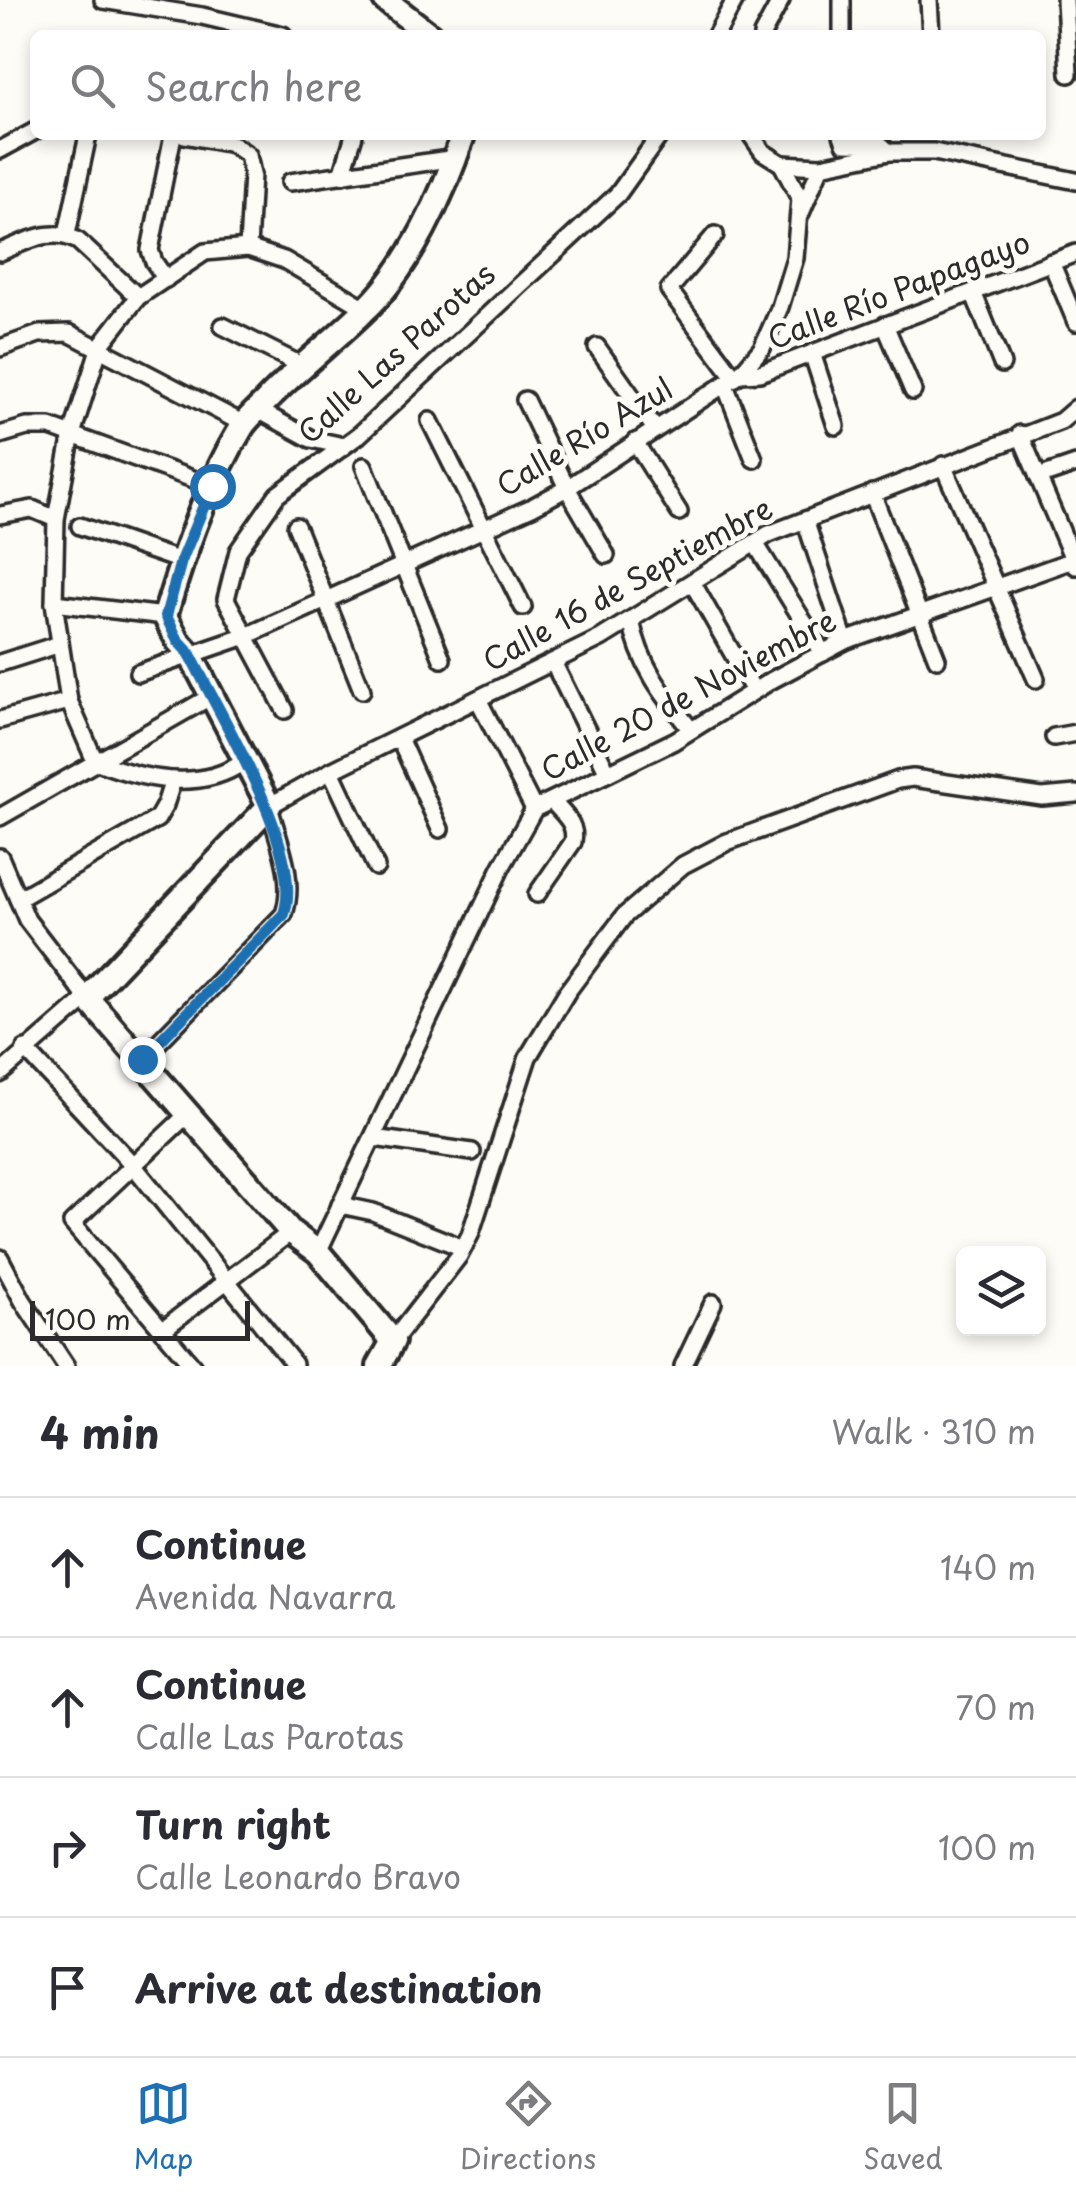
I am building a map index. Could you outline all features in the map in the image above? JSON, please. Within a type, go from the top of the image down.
[{"type":"street","points":[[102,0],[261,30]]},
{"type":"street","points":[[386,0],[424,30]]},
{"type":"street","points":[[719,30],[735,0]]},
{"type":"street","points":[[765,30],[781,0]]},
{"type":"street","points":[[842,0],[842,30]]},
{"type":"street","points":[[929,0],[931,30]]},
{"type":"street","points":[[1066,0],[1069,74]]},
{"type":"street","points":[[0,150],[30,134]]},
{"type":"street","points":[[66,234],[87,140]]},
{"type":"street","points":[[166,279],[150,250],[172,140]]},
{"type":"street","points":[[211,140],[232,144],[248,155],[252,174],[248,248]]},
{"type":"street","points":[[342,174],[352,140]]},
{"type":"street","points":[[142,1059],[284,914],[290,898],[289,880],[268,806],[190,654],[178,641],[166,616],[181,561],[212,486],[251,417],[300,365],[367,309],[417,242],[462,140]]},
{"type":"street","name":"Calle Las Parotas","points":[[284,710],[226,599],[238,552],[276,496],[344,446],[618,194],[656,140]]},
{"type":"street","points":[[755,140],[763,152],[782,164],[821,166],[934,143],[1076,181]]},
{"type":"street","points":[[844,140],[880,144],[889,152]]},
{"type":"street","points":[[290,182],[456,158]]},
{"type":"street","name":"Calle Río Azul","points":[[138,673],[246,636],[484,530],[567,488],[734,379],[762,348],[795,258],[800,200],[782,164]]},
{"type":"street","points":[[800,214],[821,166]]},
{"type":"street","points":[[0,252],[46,234],[66,234],[78,240],[138,298]]},
{"type":"street","points":[[715,236],[670,290],[734,379],[754,459]]},
{"type":"street","points":[[243,762],[226,775],[172,780],[125,773],[94,762],[69,701],[54,603],[56,519],[72,434],[100,346],[138,298],[205,252],[248,248],[284,260],[367,309]]},
{"type":"street","name":"Calle Río Papagayo","points":[[734,379],[1076,253]]},
{"type":"street","points":[[1052,262],[1076,322]]},
{"type":"street","points":[[973,292],[1002,364]]},
{"type":"street","points":[[885,325],[914,391]]},
{"type":"street","points":[[223,326],[300,365]]},
{"type":"street","points":[[0,348],[39,334],[69,333],[251,417],[311,439],[344,446]]},
{"type":"street","points":[[598,348],[655,429]]},
{"type":"street","points":[[812,353],[836,426]]},
{"type":"street","points":[[525,400],[567,488],[606,555]]},
{"type":"street","name":"Calle 16 de Septiembre","points":[[268,806],[631,620],[756,543],[805,520],[1061,420],[1076,408]]},
{"type":"street","points":[[430,421],[523,608]]},
{"type":"street","points":[[0,435],[40,425],[212,486]]},
{"type":"street","points":[[1020,434],[1075,563]]},
{"type":"street","points":[[635,442],[679,512]]},
{"type":"street","points":[[1038,477],[1076,464]]},
{"type":"street","points":[[943,465],[1036,680]]},
{"type":"street","points":[[364,466],[442,658]]},
{"type":"street","points":[[872,494],[937,659]]},
{"type":"street","points":[[0,515],[32,510],[56,519]]},
{"type":"street","points":[[805,520],[845,641]]},
{"type":"street","points":[[80,526],[181,561]]},
{"type":"street","points":[[296,526],[362,690]]},
{"type":"street","points":[[756,543],[823,653]]},
{"type":"street","name":"Calle 20 de Noviembre","points":[[318,1252],[501,868],[534,809],[692,730],[845,641],[996,586],[1075,563]]},
{"type":"street","points":[[692,582],[754,692]]},
{"type":"street","points":[[54,603],[166,616]]},
{"type":"street","points":[[631,620],[642,660],[658,689],[692,730]]},
{"type":"street","points":[[0,663],[60,644]]},
{"type":"street","points":[[553,662],[608,773]]},
{"type":"street","points":[[0,816],[210,697]]},
{"type":"street","points":[[478,699],[534,809]]},
{"type":"street","points":[[0,720],[69,701]]},
{"type":"street","points":[[1054,737],[1076,733]]},
{"type":"street","points":[[399,738],[440,829]]},
{"type":"street","points":[[331,772],[376,867]]},
{"type":"street","points":[[379,1366],[463,1248],[528,1057],[567,992],[624,916],[683,865],[728,842],[898,780],[913,778],[1042,797],[1076,794]]},
{"type":"street","points":[[18,899],[157,820],[172,780]]},
{"type":"street","points":[[536,894],[575,832],[552,801]]},
{"type":"street","points":[[0,1074],[87,998],[268,806]]},
{"type":"street","points":[[0,857],[27,920],[87,998],[291,1232],[318,1252],[393,1342]]},
{"type":"street","points":[[25,1049],[133,1165],[294,1364]]},
{"type":"street","points":[[189,1113],[72,1224],[193,1366]]},
{"type":"street","points":[[374,1138],[472,1152]]},
{"type":"street","points":[[340,1204],[373,1212],[463,1248]]},
{"type":"street","points":[[162,1330],[291,1232]]},
{"type":"street","points":[[0,1258],[66,1366]]},
{"type":"street","points":[[682,1366],[713,1303]]},
{"type":"route","points":[[142,1059],[284,914],[290,898],[289,880],[268,806],[190,654],[178,641],[166,616],[181,561],[212,486]]}]
